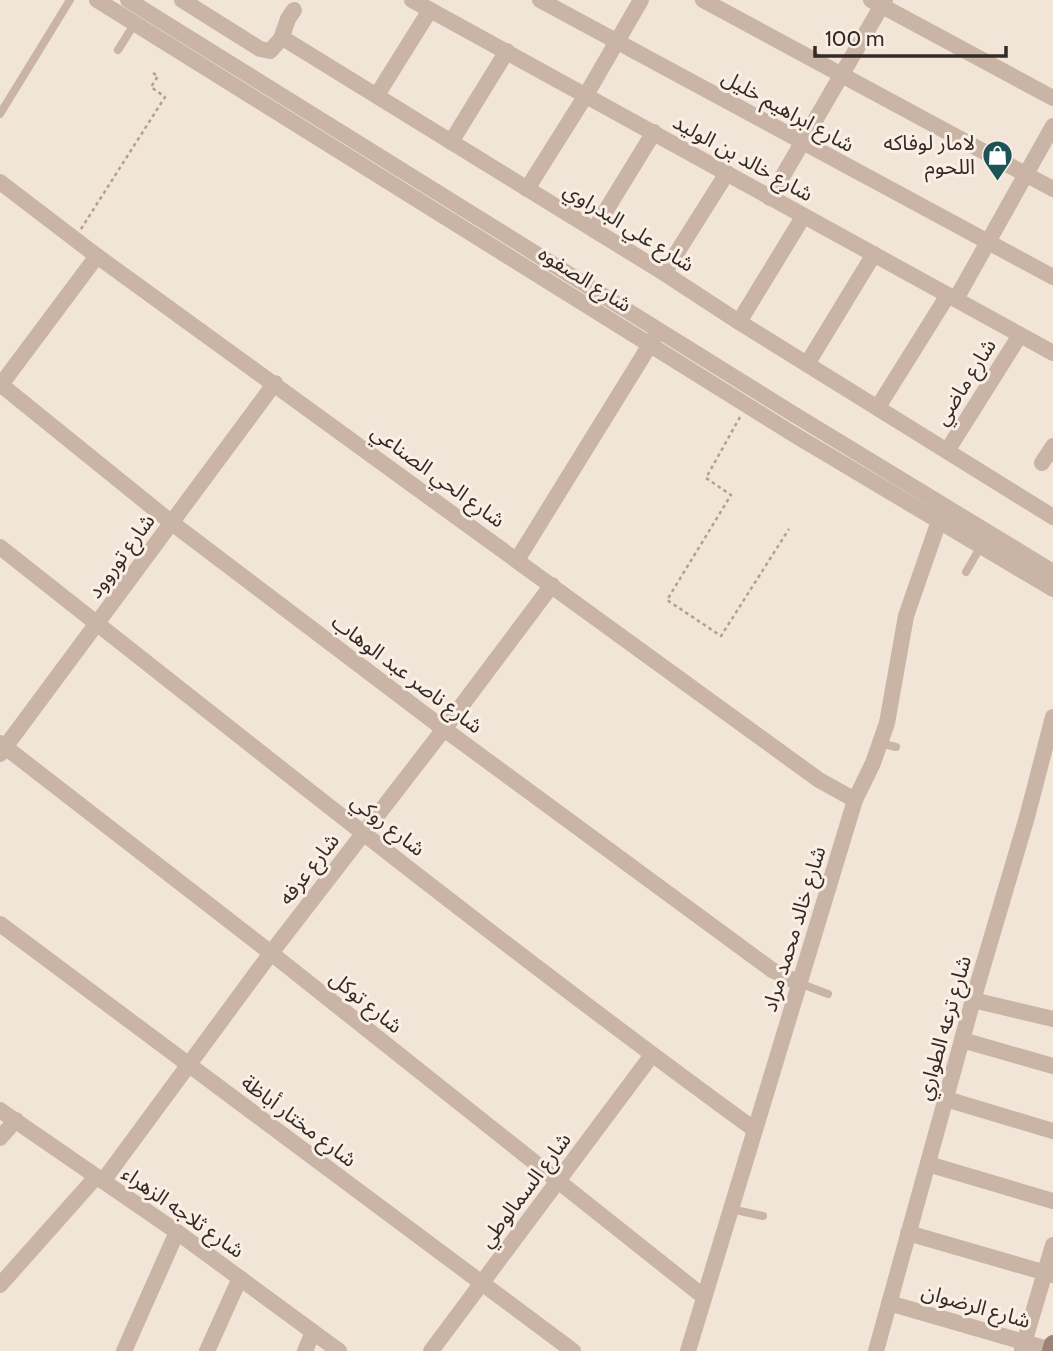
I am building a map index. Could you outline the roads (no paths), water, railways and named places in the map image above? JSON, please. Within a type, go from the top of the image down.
[{"type":"street","name":"شارع الصفوه","points":[[97,0],[654,337],[1053,572]]},
{"type":"street","name":"شارع الصفوه","points":[[128,0],[654,337],[747,405],[1053,589]]},
{"type":"street","points":[[182,0],[260,49],[270,51],[281,39],[294,10]]},
{"type":"street","name":"شارع خالد بن الوليد","points":[[412,0],[1053,353]]},
{"type":"street","name":"شارع ابراهيم خليل","points":[[540,0],[1053,277]]},
{"type":"street","points":[[527,189],[641,0]]},
{"type":"street","points":[[703,0],[1053,189]]},
{"type":"street","points":[[770,198],[841,76],[879,2],[1053,98]]},
{"type":"street","points":[[377,95],[430,10]]},
{"type":"street","name":"شارع علي البدراوي","points":[[281,39],[377,95],[1053,517]]},
{"type":"street","points":[[451,142],[507,51]]},
{"type":"street","points":[[878,407],[987,243],[1053,126]]},
{"type":"street","points":[[594,230],[654,132]]},
{"type":"street","points":[[664,273],[727,173]]},
{"type":"street","name":"شارع الحي الصناعي","points":[[0,182],[97,256],[820,780],[855,800]]},
{"type":"street","points":[[739,322],[803,216]]},
{"type":"street","points":[[807,364],[874,254]]},
{"type":"street","points":[[0,385],[97,256]]},
{"type":"street","name":"شارع ماضي","points":[[947,451],[1020,335]]},
{"type":"street","points":[[517,560],[654,337]]},
{"type":"street","name":"شارع توروود","points":[[2,748],[98,624],[275,383]]},
{"type":"street","name":"شارع ناصر عبد الوهاب","points":[[0,385],[172,523],[444,729],[772,970],[799,983]]},
{"type":"street","points":[[1042,463],[1053,446]]},
{"type":"street","name":"شارع خالد محمد مراد","points":[[688,1351],[855,800],[888,745],[906,616],[939,521]]},
{"type":"street","name":"شارع روكي","points":[[0,547],[652,1055],[755,1129]]},
{"type":"street","name":"شارع عرفه","points":[[0,1285],[100,1179],[552,585]]},
{"type":"street","name":"شارع ترعه الطواري","points":[[876,1351],[1053,717]]},
{"type":"street","name":"شارع توكل","points":[[2,748],[271,953],[704,1297]]},
{"type":"street","name":"شارع مختار أباظة","points":[[0,924],[573,1351]]},
{"type":"street","points":[[973,1000],[1053,1019]]},
{"type":"street","points":[[962,1040],[1053,1066]]},
{"type":"street","name":"شارع السمالوطي","points":[[431,1351],[652,1055]]},
{"type":"street","points":[[946,1099],[1053,1131]]},
{"type":"street","name":"شارع ثلاجه الزهراء","points":[[0,1110],[177,1232],[339,1351]]},
{"type":"street","points":[[0,1138],[16,1120]]},
{"type":"street","points":[[928,1164],[1053,1201]]},
{"type":"street","points":[[124,1351],[177,1232]]},
{"type":"street","points":[[908,1233],[1049,1274]]},
{"type":"street","points":[[1023,1347],[1049,1274],[1053,1245]]},
{"type":"street","points":[[207,1351],[240,1278]]},
{"type":"street","name":"شارع الرضوان","points":[[889,1303],[1023,1347],[1051,1351]]},
{"type":"street","points":[[305,1351],[313,1332]]},
{"type":"street","points":[[1051,1351],[1053,1344]]},
{"type":"lane","points":[[0,114],[70,0]]},
{"type":"lane","points":[[118,50],[135,23]]},
{"type":"lane","points":[[966,572],[981,546]]},
{"type":"lane","points":[[799,983],[828,994]]},
{"type":"lane","points":[[730,1208],[763,1216]]},
{"type":"place","name":"لامار لوفاكه اللحوم","points":[[998,182]]}]
